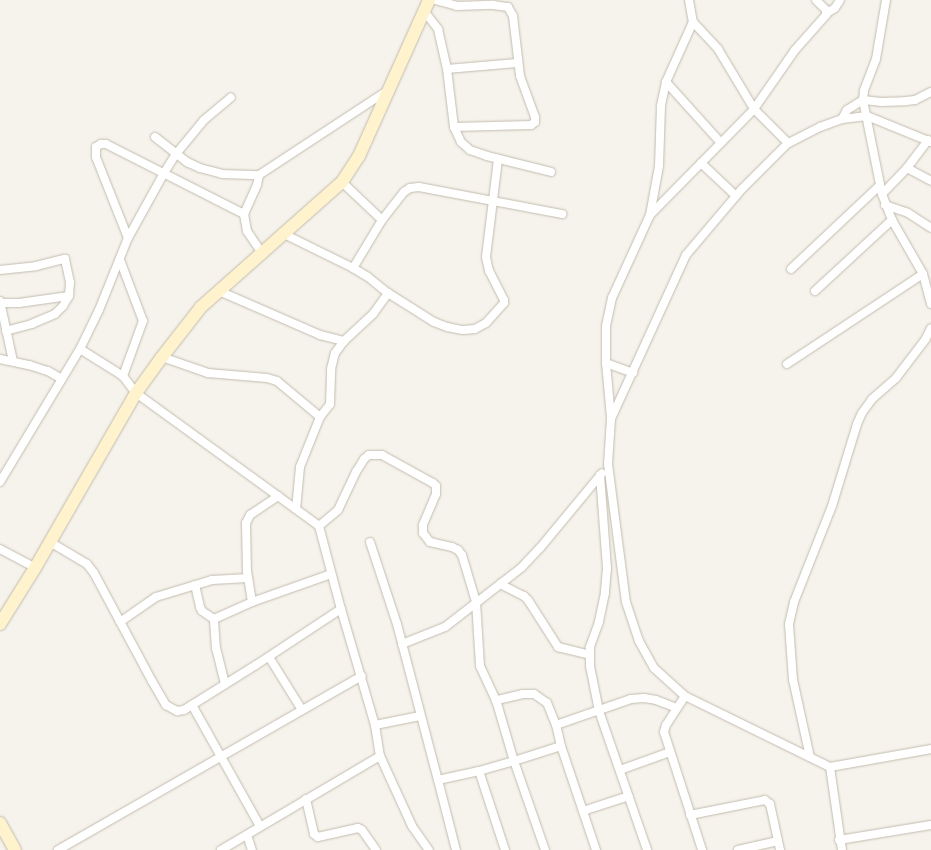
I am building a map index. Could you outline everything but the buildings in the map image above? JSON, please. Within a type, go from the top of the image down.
[{"type":"street","points":[[435,0],[457,6],[493,5],[508,8],[513,16],[517,63],[535,117],[533,124],[454,127]]},
{"type":"street","points":[[689,0],[693,22],[718,49],[754,109],[788,144]]},
{"type":"street","points":[[816,0],[827,13]]},
{"type":"street","points":[[650,215],[754,109],[795,50],[827,13],[835,8],[840,0]]},
{"type":"street","points":[[886,0],[876,59],[864,91],[863,100],[885,205],[923,274],[931,304]]},
{"type":"street","points":[[427,6],[438,29],[448,69],[456,134],[470,150],[498,159],[551,172]]},
{"type":"street","points":[[0,624],[35,568],[136,393],[162,357],[201,307],[342,182],[359,156],[387,91],[427,6]]},
{"type":"street","points":[[693,22],[666,82],[661,106],[659,166],[650,215],[612,298],[606,326],[606,363],[611,419],[608,464],[626,602],[639,641],[654,668],[685,696],[810,758],[830,767],[931,750]]},
{"type":"street","points":[[448,69],[517,63]]},
{"type":"street","points":[[666,82],[721,142]]},
{"type":"street","points":[[155,138],[176,154],[200,168],[222,174],[259,175],[387,91]]},
{"type":"street","points":[[842,119],[848,110],[863,100],[881,102],[906,101],[929,95]]},
{"type":"street","points":[[0,482],[80,349],[120,260],[128,238],[164,173],[176,154],[211,112],[231,97]]},
{"type":"street","points":[[611,419],[686,255],[736,196],[788,144],[820,127],[842,119],[867,116],[929,141],[907,168],[882,194]]},
{"type":"street","points":[[128,238],[96,157],[96,147],[101,144],[106,144],[164,173],[190,188],[244,214]]},
{"type":"street","points":[[284,234],[353,268],[368,277],[388,293],[434,322],[447,327],[463,330],[475,329],[486,323],[504,303],[504,300],[489,271],[486,257],[498,159]]},
{"type":"street","points":[[701,163],[736,196]]},
{"type":"street","points":[[907,168],[931,181]]},
{"type":"street","points":[[259,175],[257,185],[244,214],[247,231],[262,253]]},
{"type":"street","points":[[342,182],[382,220]]},
{"type":"street","points":[[791,269],[880,185]]},
{"type":"street","points":[[353,268],[382,220],[404,192],[410,188],[419,187],[562,214]]},
{"type":"street","points":[[885,205],[908,213],[931,228]]},
{"type":"street","points":[[815,292],[892,220]]},
{"type":"street","points":[[0,270],[36,266],[65,259],[70,282],[69,296],[63,306],[55,314],[32,324],[6,331]]},
{"type":"street","points":[[120,260],[143,321],[123,376]]},
{"type":"street","points":[[787,364],[923,274]]},
{"type":"street","points":[[219,291],[320,335],[344,341]]},
{"type":"street","points":[[296,509],[302,462],[320,417],[330,404],[332,361],[335,353],[344,341],[373,314],[388,293]]},
{"type":"street","points":[[13,361],[0,302],[19,303],[69,296]]},
{"type":"street","points":[[810,758],[793,680],[789,624],[794,602],[832,506],[857,424],[862,413],[872,399],[896,378],[925,340],[931,328]]},
{"type":"street","points":[[80,349],[123,376],[136,393],[319,526],[331,574],[362,676],[375,725],[380,756],[412,826],[430,850]]},
{"type":"street","points":[[162,357],[208,373],[268,378],[276,382],[320,417]]},
{"type":"street","points":[[0,359],[13,361],[48,371],[62,379]]},
{"type":"street","points":[[606,363],[633,373]]},
{"type":"street","points":[[319,526],[338,510],[364,459],[370,455],[382,455],[436,486],[436,494],[423,525],[423,533],[430,542],[458,550],[464,560],[476,602],[480,666],[496,700],[514,760],[545,850]]},
{"type":"street","points":[[402,644],[445,627],[522,567],[540,548],[600,476],[608,464]]},
{"type":"street","points":[[600,476],[607,568],[599,622],[590,647],[589,655],[599,711],[647,850]]},
{"type":"street","points":[[252,602],[245,542],[247,518],[278,496]]},
{"type":"street","points":[[50,542],[87,564],[94,572],[166,705],[177,711],[184,710],[269,657],[341,609]]},
{"type":"street","points":[[370,542],[402,644],[456,850]]},
{"type":"street","points":[[0,549],[35,568]]},
{"type":"street","points":[[214,618],[252,602],[331,574]]},
{"type":"street","points":[[120,622],[156,597],[195,585],[229,578],[248,578]]},
{"type":"street","points":[[500,584],[524,596],[528,600],[558,647],[589,655]]},
{"type":"street","points":[[195,585],[200,608],[202,611],[214,618]]},
{"type":"street","points":[[214,618],[216,649],[225,684]]},
{"type":"street","points":[[269,657],[302,710]]},
{"type":"street","points":[[58,850],[362,676]]},
{"type":"street","points":[[496,700],[523,694],[534,694],[547,703],[556,725],[561,746],[596,850]]},
{"type":"street","points":[[685,696],[666,725],[664,732],[702,850]]},
{"type":"street","points":[[556,725],[632,699],[644,698],[656,700],[677,708]]},
{"type":"street","points":[[192,704],[222,755],[260,826]]},
{"type":"street","points":[[375,725],[420,716]]},
{"type":"street","points":[[438,780],[479,770],[561,746]]},
{"type":"street","points":[[620,770],[670,752]]},
{"type":"street","points":[[221,850],[380,756]]},
{"type":"street","points":[[830,767],[842,850]]},
{"type":"street","points":[[479,770],[505,850]]},
{"type":"street","points":[[583,811],[629,796]]},
{"type":"street","points":[[306,799],[314,834],[318,837],[358,828],[362,830],[376,850]]},
{"type":"street","points":[[690,815],[766,800],[770,804],[780,850]]},
{"type":"street","points":[[0,823],[3,835],[15,850]]},
{"type":"street","points":[[840,840],[931,825]]},
{"type":"street","points":[[246,834],[252,850]]},
{"type":"street","points":[[738,850],[778,841]]}]
